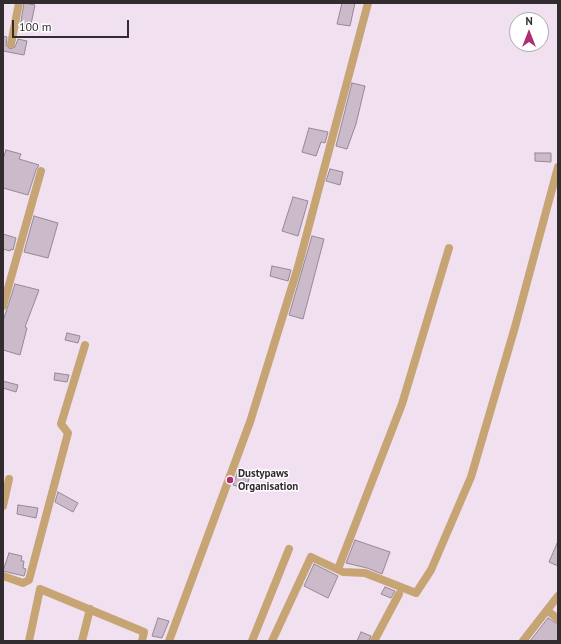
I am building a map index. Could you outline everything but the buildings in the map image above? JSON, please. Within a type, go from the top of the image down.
[{"type":"street","points":[[11,44],[19,3]]},
{"type":"street","points":[[169,641],[215,519],[257,400],[298,267],[368,3]]},
{"type":"street","points":[[272,641],[311,557],[343,572],[365,573],[416,593],[431,570],[471,477],[558,167]]},
{"type":"street","points":[[3,306],[41,171]]},
{"type":"street","points":[[338,569],[402,404],[449,248]]},
{"type":"street","points":[[3,576],[23,583],[29,580],[68,433],[61,424],[85,345]]},
{"type":"street","points":[[3,506],[9,479]]},
{"type":"street","points":[[252,641],[290,549]]},
{"type":"street","points":[[29,641],[40,589],[144,632],[142,641]]},
{"type":"street","points":[[374,641],[399,594]]},
{"type":"street","points":[[523,641],[548,611],[558,596]]},
{"type":"street","points":[[82,641],[90,609]]},
{"type":"street","points":[[548,611],[558,619]]},
{"type":"place","name":"Dustypaws Organisation","points":[[230,480]]}]
